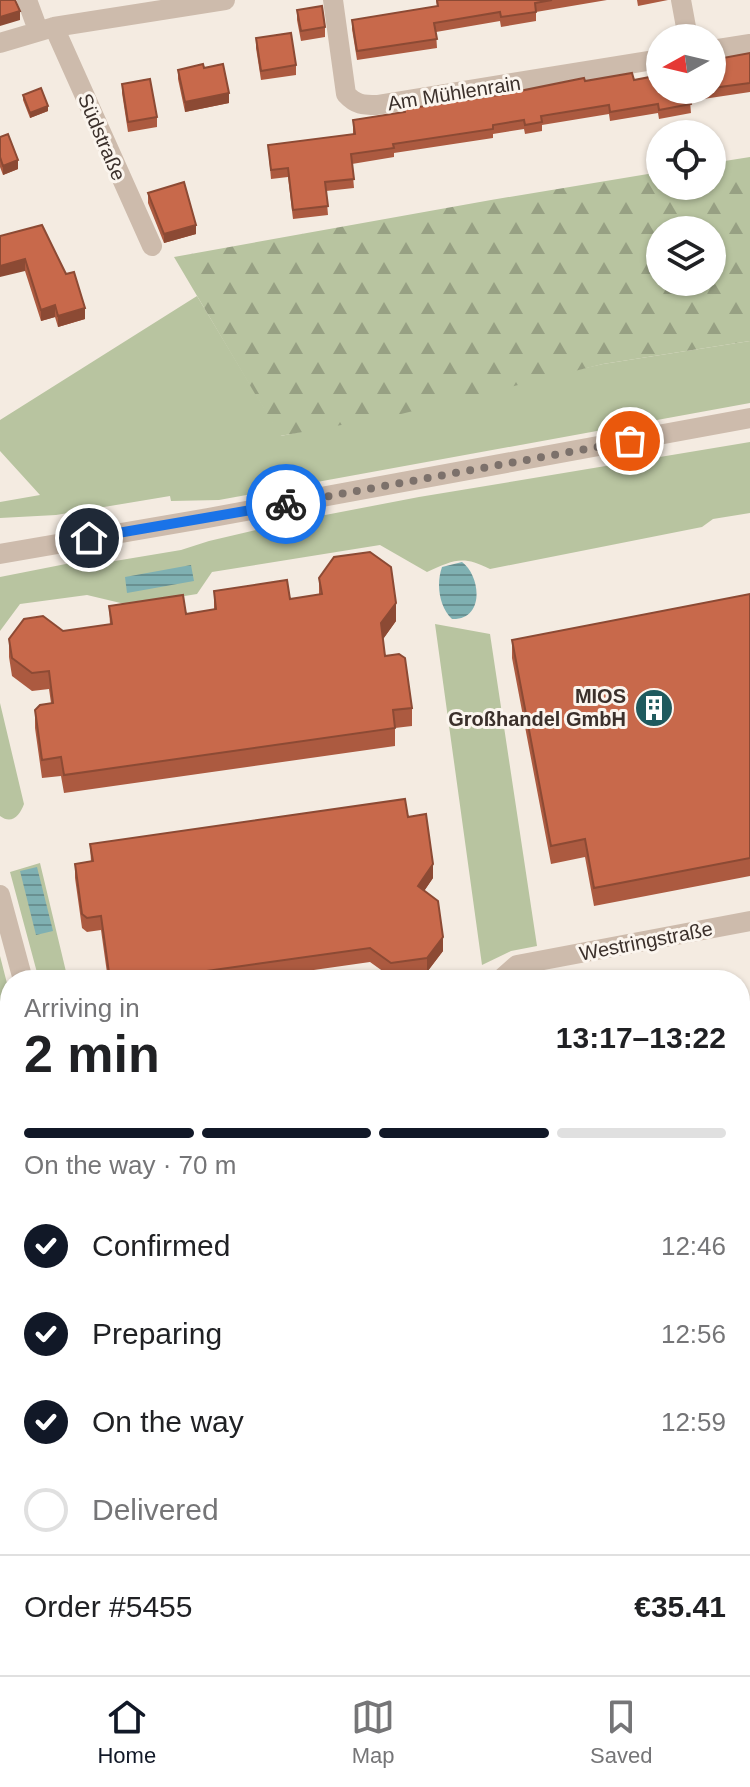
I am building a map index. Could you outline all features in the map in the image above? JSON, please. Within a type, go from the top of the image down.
[{"type":"street","name":"Südstraße","points":[[27,0],[46,28],[152,246]]},
{"type":"street","points":[[0,43],[46,28],[225,0]]},
{"type":"street","name":"Am Mühlenrain","points":[[333,0],[346,94],[354,103],[393,103],[646,61]]},
{"type":"street","points":[[681,0],[685,24]]},
{"type":"street","points":[[726,48],[750,44]]},
{"type":"street","points":[[0,554],[750,418]]},
{"type":"street","points":[[0,895],[20,970]]},
{"type":"street","name":"Westringstraße","points":[[511,970],[517,965],[750,921]]},
{"type":"green space","points":[[750,157],[750,341],[603,364],[397,415],[280,436],[174,257],[646,174],[646,200],[726,200],[726,161]]},
{"type":"green space","points":[[197,296],[281,436],[603,364],[750,341],[750,403],[219,500],[171,501],[170,496],[56,515],[0,518],[0,502],[40,495],[0,451],[0,420]]},
{"type":"green space","points":[[750,442],[750,513],[713,519],[702,527],[490,569],[472,562],[458,561],[427,572],[380,545],[212,572],[197,594],[129,605],[87,595],[20,604],[0,631],[0,577],[81,561],[85,566],[181,550],[294,521],[419,497]]},
{"type":"green space","points":[[435,624],[490,634],[537,946],[511,951],[482,965]]},
{"type":"green space","points":[[0,703],[24,804],[12,819],[0,816]]},
{"type":"green space","points":[[40,863],[66,970],[36,970],[10,872]]},
{"type":"water","points":[[462,562],[476,586],[475,605],[463,617],[452,619],[442,602],[440,574],[442,567]]},
{"type":"water","points":[[191,565],[194,581],[127,593],[125,577]]},
{"type":"water","points":[[37,867],[53,931],[36,935],[20,871]]},
{"type":"building","points":[[0,0],[15,0],[20,11],[0,17]]},
{"type":"building","points":[[437,0],[552,0],[535,3],[536,12],[501,17],[500,12],[434,23],[437,39],[357,51],[352,20],[438,6]]},
{"type":"building","points":[[322,6],[325,27],[301,31],[297,10]]},
{"type":"building","points":[[291,33],[296,65],[261,71],[256,38]]},
{"type":"building","points":[[750,53],[750,83],[726,86],[726,57]]},
{"type":"building","points":[[203,64],[204,68],[223,64],[229,93],[185,102],[178,70]]},
{"type":"building","points":[[632,73],[634,80],[646,78],[646,104],[658,104],[610,112],[609,105],[541,116],[542,122],[525,125],[524,120],[493,125],[493,129],[393,144],[394,148],[351,154],[354,179],[325,182],[328,206],[293,210],[288,168],[271,170],[268,145],[355,134],[353,120],[584,78],[585,81]]},
{"type":"building","points":[[150,79],[157,117],[128,122],[122,84]]},
{"type":"building","points":[[41,88],[48,106],[30,113],[23,95]]},
{"type":"building","points":[[658,104],[691,104],[659,110]]},
{"type":"building","points":[[8,134],[18,160],[3,166],[0,137]]},
{"type":"building","points":[[184,182],[196,225],[164,234],[148,193]]},
{"type":"building","points":[[42,225],[66,274],[74,272],[85,308],[58,316],[55,305],[41,310],[25,259],[0,266],[0,236]]},
{"type":"building","points":[[370,552],[391,567],[396,603],[381,623],[385,656],[399,654],[405,658],[412,708],[393,710],[395,728],[64,775],[61,757],[42,760],[35,710],[40,705],[53,703],[49,671],[32,673],[12,658],[9,639],[24,619],[43,616],[63,631],[112,624],[109,606],[183,595],[186,614],[216,609],[214,591],[287,580],[290,599],[322,594],[319,578],[334,557]]},
{"type":"building","name":"MIOS Großhandel GmbH","points":[[750,594],[750,858],[594,888],[585,839],[551,846],[512,640]]},
{"type":"building","points":[[405,799],[408,817],[426,814],[433,864],[418,886],[438,901],[443,937],[427,958],[391,963],[370,948],[214,970],[109,970],[101,916],[87,918],[82,914],[75,864],[93,861],[90,844]]},
{"type":"way so far","points":[[286,504],[630,441]]},
{"type":"place","name":"MIOS Großhandel GmbH","points":[[654,708]]},
{"type":"route","points":[[89,538],[286,504]]}]
